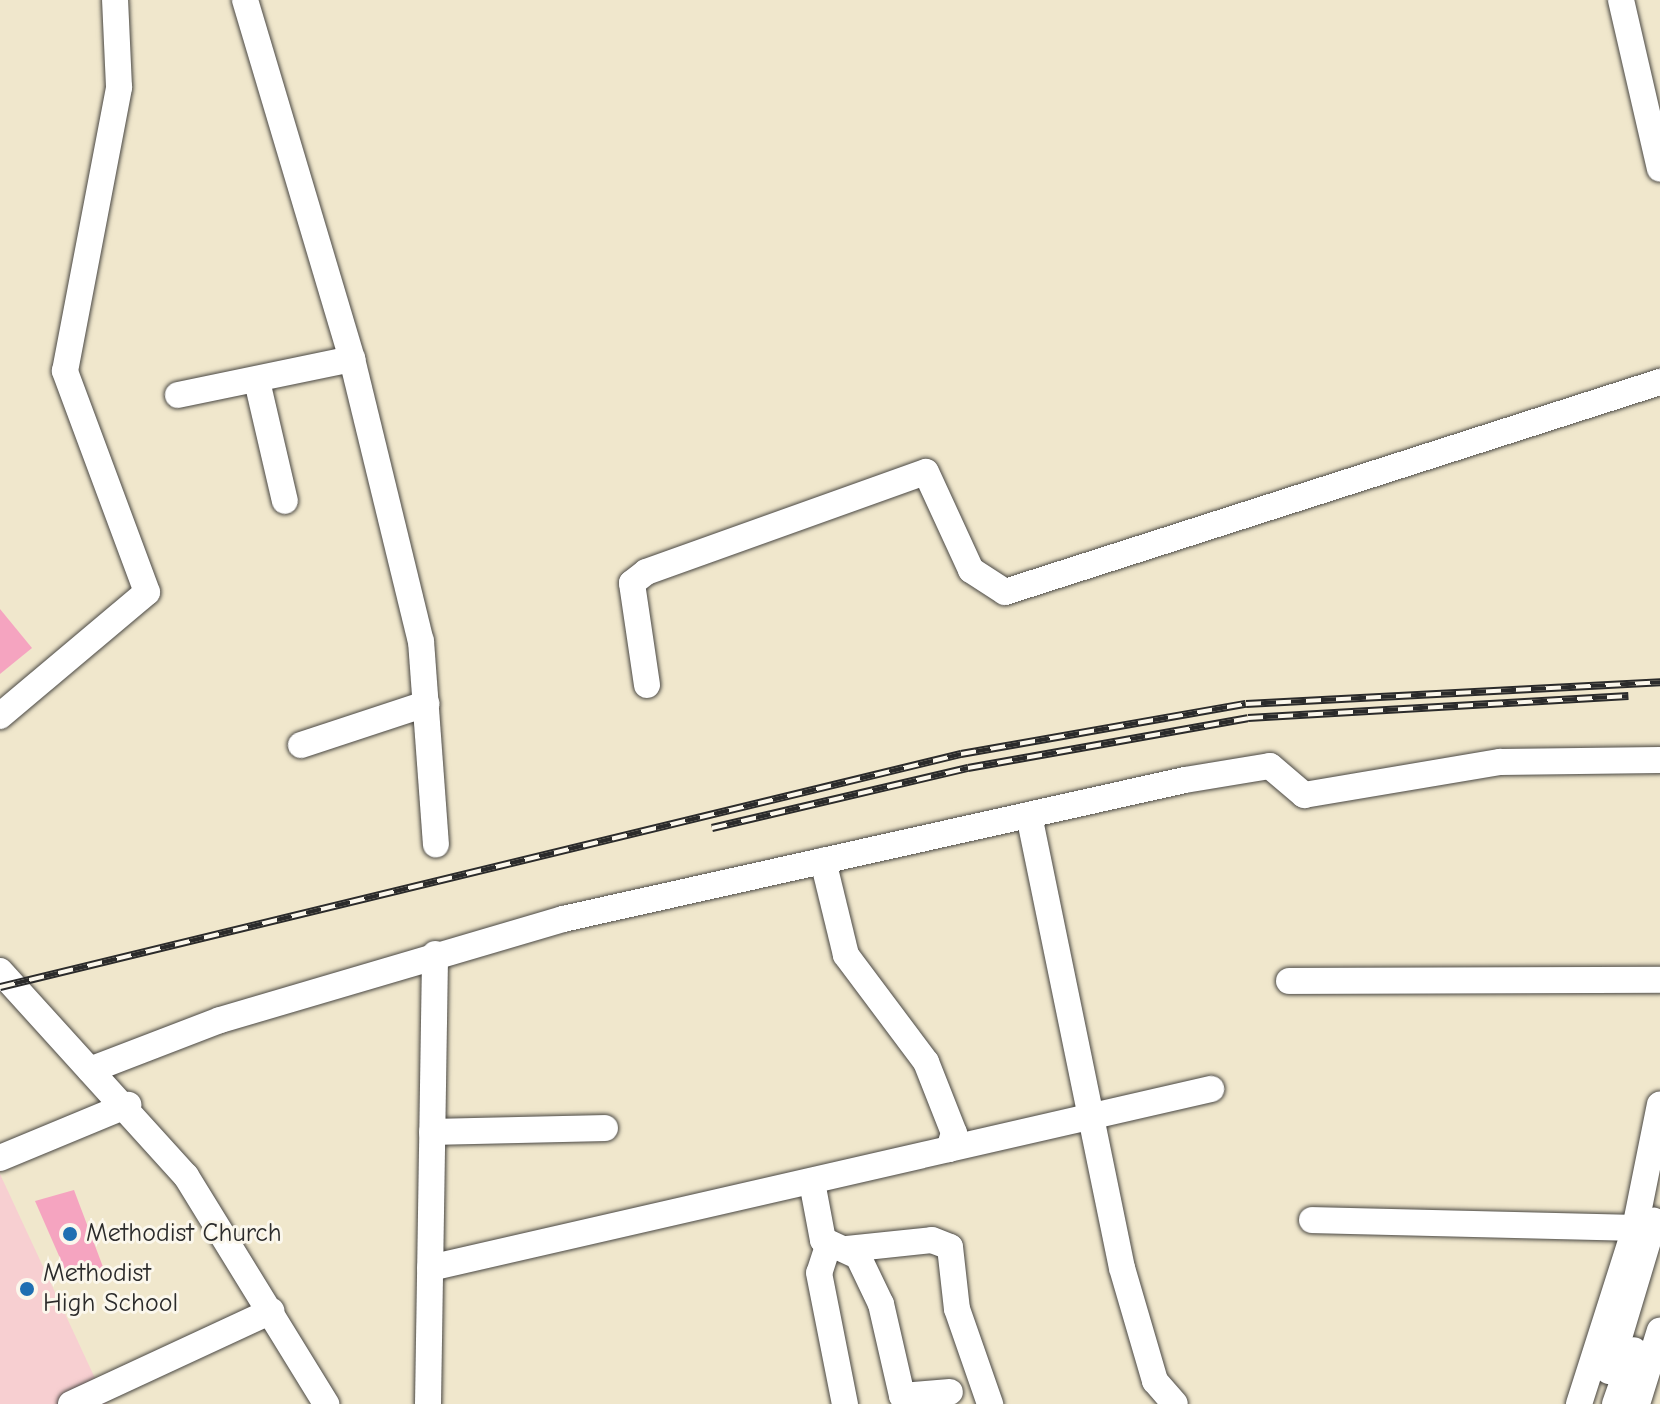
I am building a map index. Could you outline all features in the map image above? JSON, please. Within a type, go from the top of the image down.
[{"type":"street","points":[[0,716],[131,613],[147,592],[65,371],[119,87],[115,0]]},
{"type":"street","points":[[245,0],[352,359],[421,641],[436,844]]},
{"type":"street","points":[[1621,0],[1660,169]]},
{"type":"street","points":[[178,395],[352,359]]},
{"type":"street","points":[[257,381],[285,501]]},
{"type":"street","points":[[647,685],[632,583],[646,572],[926,472],[971,570],[1005,592],[1660,382]]},
{"type":"street","points":[[301,745],[426,704]]},
{"type":"street","points":[[90,1070],[220,1020],[435,954],[823,861],[1270,766],[1304,795],[1500,762],[1660,760]]},
{"type":"street","points":[[1029,815],[1122,1268],[1155,1381],[1175,1404]]},
{"type":"street","points":[[823,861],[846,955],[926,1062],[954,1133],[949,1149]]},
{"type":"street","points":[[428,1404],[435,954]]},
{"type":"street","points":[[0,971],[90,1070],[128,1105],[186,1176],[326,1404]]},
{"type":"street","points":[[1289,981],[1660,980]]},
{"type":"street","points":[[430,1268],[812,1182],[1090,1113],[1211,1089]]},
{"type":"street","points":[[1579,1404],[1635,1228],[1660,1104]]},
{"type":"street","points":[[0,1158],[128,1105]]},
{"type":"street","points":[[432,1132],[605,1128]]},
{"type":"street","points":[[812,1182],[838,1247],[861,1260],[888,1321],[902,1396],[950,1392]]},
{"type":"street","points":[[1597,1404],[1634,1303],[1660,1195]]},
{"type":"street","points":[[1312,1220],[1635,1228]]},
{"type":"street","points":[[845,1404],[819,1273],[838,1247],[932,1240],[950,1247],[957,1309],[990,1404]]},
{"type":"street","points":[[1634,1403],[1660,1262]]},
{"type":"street","points":[[71,1404],[271,1311]]},
{"type":"street","points":[[1634,1403],[1660,1330]]},
{"type":"shaded area","name":"Methodist High School","points":[[0,1174],[107,1404],[0,1404]]},
{"type":"building","points":[[0,609],[32,648],[0,674]]},
{"type":"building","name":"Methodist Church","points":[[74,1190],[103,1267],[70,1281],[35,1201]]},
{"type":"railway","points":[[0,987],[961,754],[1246,704],[1660,682]]},
{"type":"railway","points":[[712,828],[968,768],[1248,718],[1628,696]]},
{"type":"place","name":"Methodist Church","points":[[70,1234]]},
{"type":"place","name":"Methodist High School","points":[[27,1289]]}]
